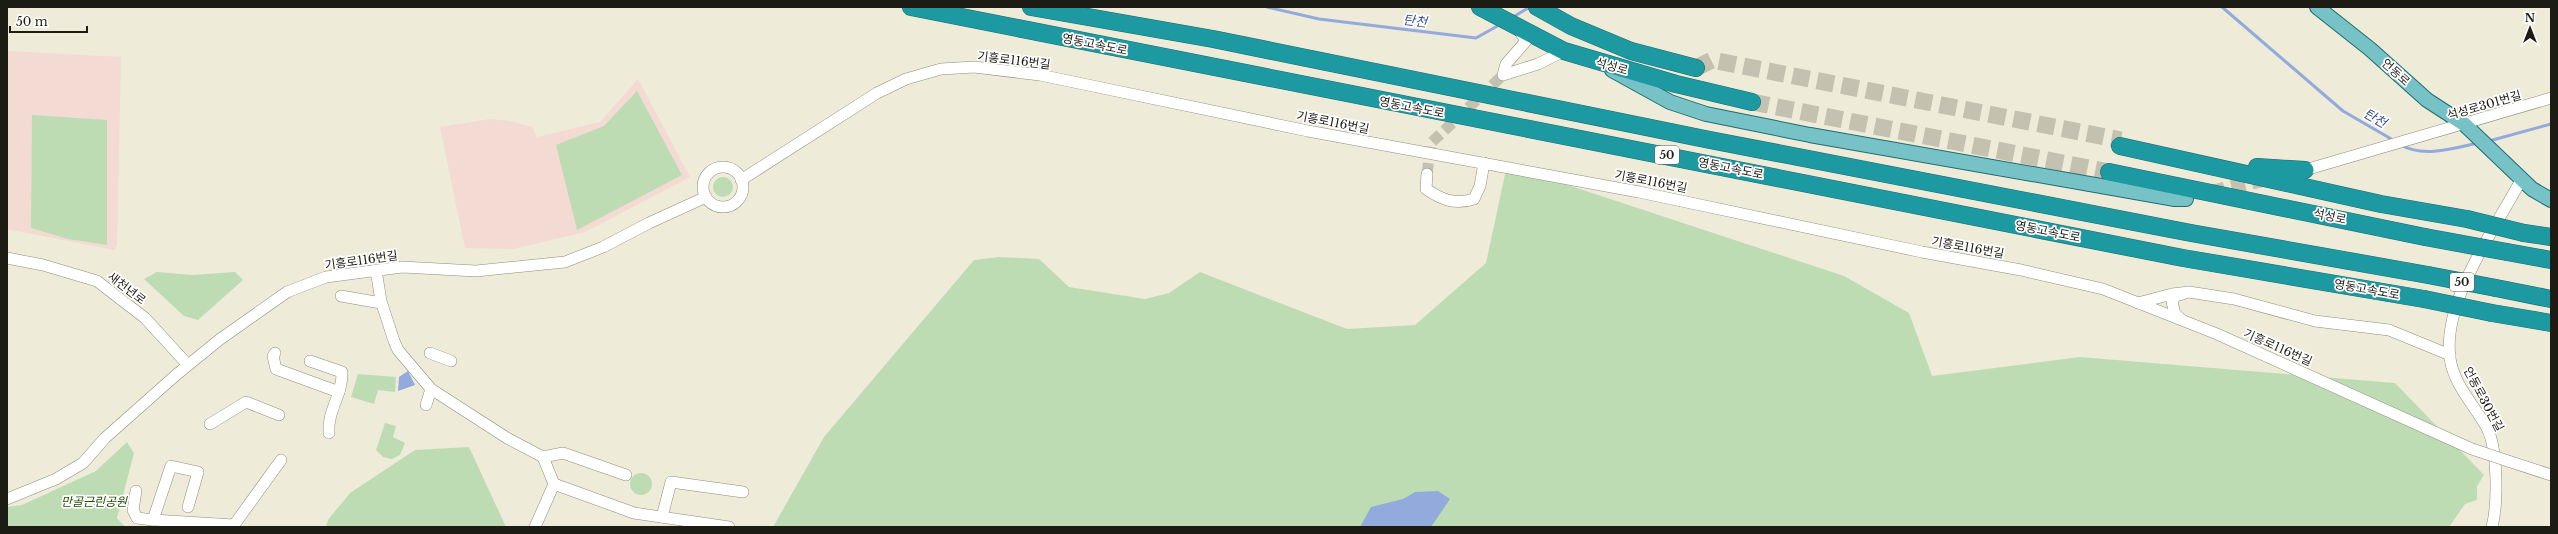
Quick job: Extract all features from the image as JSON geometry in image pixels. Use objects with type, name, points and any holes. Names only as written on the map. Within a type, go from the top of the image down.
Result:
[{"type":"highway","name":"영동고속도로","points":[[911,7],[2183,258],[2424,298],[2492,313],[2551,323]]},
{"type":"highway","name":"영동고속도로","points":[[1031,7],[1213,39],[1694,137],[2192,233],[2428,275],[2551,299]]},
{"type":"highway","points":[[1537,7],[1571,26],[1631,51],[1696,68]]},
{"type":"highway","name":"석성로","points":[[1482,8],[1558,48],[1599,63],[1676,84],[1752,102]]},
{"type":"highway","name":"석성로","points":[[2305,170],[2266,169],[2120,143],[2380,204],[2467,219],[2551,238]]},
{"type":"highway","name":"석성로","points":[[2109,172],[2425,237],[2551,260]]},
{"type":"main road","name":"언동로","points":[[2317,7],[2370,49],[2427,100],[2464,124],[2502,159],[2521,180]]},
{"type":"main road","points":[[1599,63],[1670,102],[1706,114],[2152,195],[2186,199]]},
{"type":"main road","points":[[2521,180],[2551,200]]},
{"type":"street","points":[[1521,33],[1526,41],[1506,64],[1503,75],[1538,64],[1558,48]]},
{"type":"street","name":"기흥로116번길","points":[[741,180],[876,93],[906,78],[941,69],[974,67],[1040,75],[1308,131],[1639,192],[1922,252],[2021,270],[2103,290],[2217,334],[2472,449],[2551,475]]},
{"type":"street","name":"석성로301번길","points":[[2305,170],[2354,154],[2464,124],[2551,98]]},
{"type":"street","points":[[1427,174],[1426,188],[1450,202],[1462,202],[1474,198],[1480,186],[1484,163]]},
{"type":"street","points":[[726,168],[732,170],[741,180],[742,193],[734,204],[721,207],[715,205],[706,197],[703,185],[708,174],[713,170],[726,168]]},
{"type":"street","name":"언동로30번길","points":[[2492,527],[2495,480],[2492,442],[2486,428],[2467,400],[2458,382],[2450,355],[2454,316],[2468,274],[2521,180]]},
{"type":"street","name":"기흥로116번길","points":[[7,499],[56,479],[83,463],[105,438],[188,366],[225,335],[287,292],[326,277],[402,267],[476,271],[564,262],[603,247],[649,223],[706,197]]},
{"type":"street","name":"새천년로","points":[[7,258],[43,265],[97,281],[145,318],[188,366]]},
{"type":"street","points":[[376,270],[381,303],[398,350],[431,389],[508,438],[543,457],[554,484],[535,527]]},
{"type":"street","points":[[2181,320],[2175,314],[2172,302],[2175,296],[2189,292]]},
{"type":"street","points":[[2137,303],[2172,294],[2189,292],[2234,299],[2315,321],[2389,330],[2450,355]]},
{"type":"street","points":[[341,296],[381,303]]},
{"type":"street","points":[[275,353],[273,356],[276,369],[339,392]]},
{"type":"street","points":[[430,353],[451,361]]},
{"type":"street","points":[[310,361],[342,372],[343,382],[328,420],[329,433]]},
{"type":"street","points":[[426,405],[431,389]]},
{"type":"street","points":[[210,424],[246,402],[279,415]]},
{"type":"street","points":[[543,457],[563,453],[626,475]]},
{"type":"street","points":[[136,492],[133,510],[137,518],[234,526],[281,460]]},
{"type":"street","points":[[153,520],[171,466],[198,472],[188,507]]},
{"type":"street","points":[[662,517],[671,482],[743,492]]},
{"type":"street","points":[[554,484],[634,513],[730,527]]},
{"type":"shaded area","points":[[7,51],[121,57],[117,245],[114,250],[7,229]]},
{"type":"shaded area","points":[[638,79],[690,177],[585,232],[513,249],[465,248],[440,127],[490,119],[510,121],[532,127],[537,137],[600,122]]},
{"type":"green space","points":[[637,91],[682,175],[577,230],[556,145],[604,126]]},
{"type":"green space","points":[[32,115],[107,120],[107,245],[68,239],[31,228]]},
{"type":"green space","points":[[1507,165],[1844,276],[1909,313],[1932,376],[2080,357],[2395,383],[2484,475],[2477,486],[2477,500],[2465,504],[2449,527],[773,527],[824,437],[974,260],[999,257],[1039,259],[1069,287],[1145,299],[1169,293],[1200,272],[1347,329],[1415,325],[1486,263]]},
{"type":"green space","points":[[723,177],[730,180],[733,187],[730,194],[723,197],[716,194],[713,187],[716,180]]},
{"type":"green space","points":[[157,272],[193,275],[235,272],[243,280],[198,320],[184,316],[144,279]]},
{"type":"green space","points":[[358,374],[396,377],[395,392],[378,390],[374,404],[351,397]]},
{"type":"green space","points":[[385,423],[396,426],[393,437],[405,443],[400,455],[392,459],[383,457],[376,450]]},
{"type":"green space","name":"만골근린공원","points":[[127,442],[134,453],[117,518],[125,527],[7,527],[7,507],[22,505],[96,471]]},
{"type":"green space","points":[[469,447],[506,527],[326,527],[328,520],[350,493],[415,450]]},
{"type":"green space","points":[[641,473],[649,476],[652,484],[649,492],[641,495],[633,492],[630,484],[633,476]]},
{"type":"water","points":[[408,371],[415,385],[398,391],[399,377]]},
{"type":"water","points":[[1438,491],[1450,499],[1431,527],[1360,527],[1371,507],[1403,499],[1415,492]]},
{"type":"waterway","name":"탄천","points":[[1267,7],[1319,19],[1476,38],[1501,24]]},
{"type":"waterway","name":"탄천","points":[[1513,17],[1530,7]]},
{"type":"waterway","name":"탄천","points":[[2222,7],[2343,111],[2393,140]]},
{"type":"waterway","name":"탄천","points":[[2489,141],[2551,124]]},
{"type":"waterway","name":"탄천","points":[[2401,145],[2419,151],[2439,151],[2478,143]]},
{"type":"tunnel","points":[[1696,68],[1712,60],[2121,140]]},
{"type":"tunnel","points":[[1427,174],[1431,143],[1503,75]]},
{"type":"tunnel","points":[[1752,102],[2109,172]]},
{"type":"tunnel","points":[[2211,192],[2267,179]]}]
